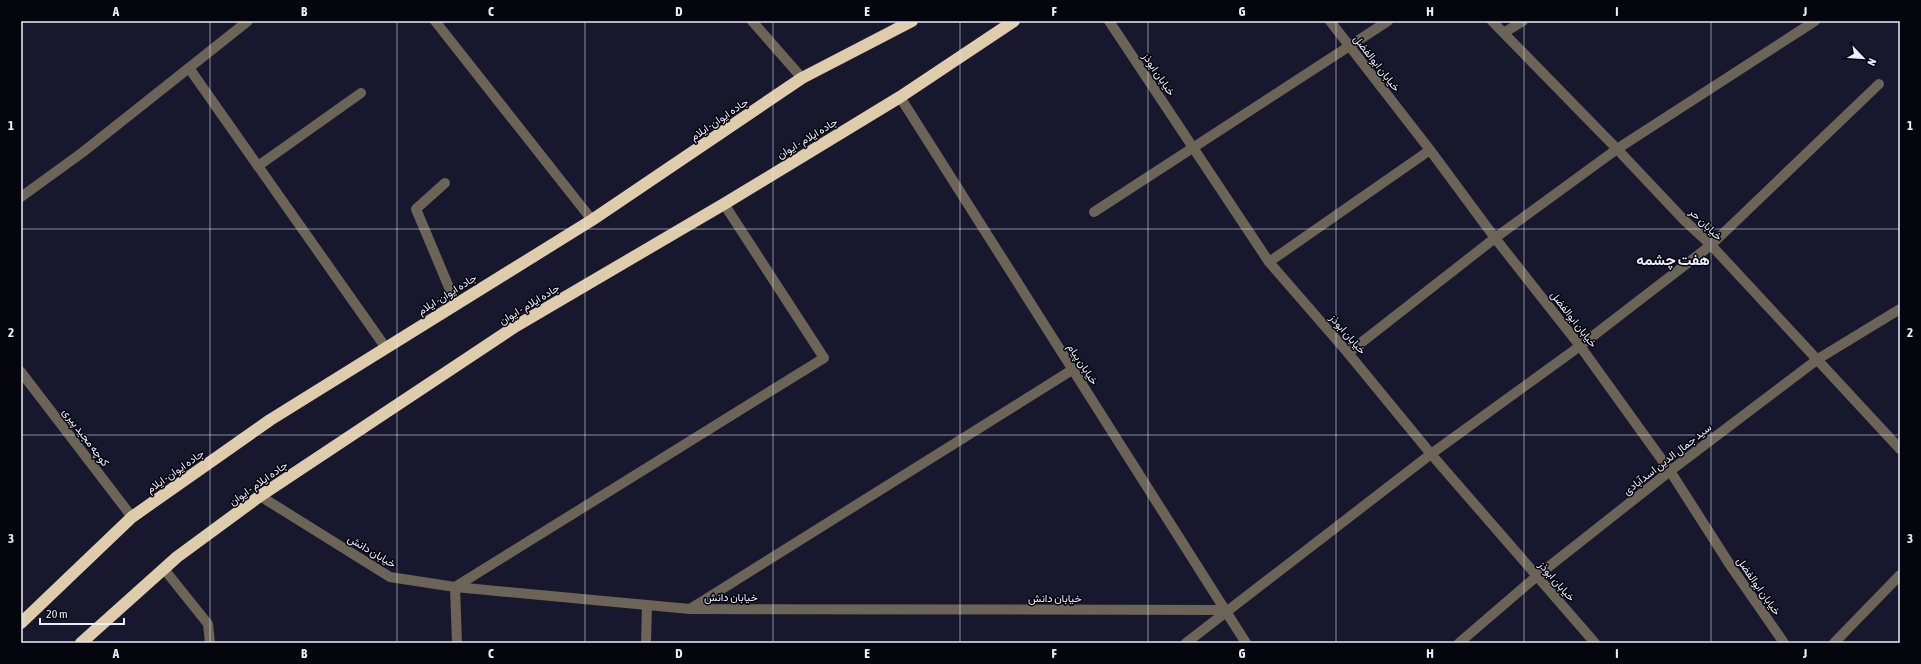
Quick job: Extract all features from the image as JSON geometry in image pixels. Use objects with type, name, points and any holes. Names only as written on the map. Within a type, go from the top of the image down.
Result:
[{"type":"highway","name":"جاده ایوان- ایلام","points":[[21,624],[132,517],[270,420],[592,220],[802,78],[912,21]]},
{"type":"highway","name":"جاده ایلام - ایوان","points":[[81,643],[177,557],[260,496],[516,326],[724,204],[900,97],[1014,21]]},
{"type":"street","points":[[21,197],[83,152],[248,21]]},
{"type":"street","points":[[435,21],[592,220]]},
{"type":"street","points":[[752,21],[802,78]]},
{"type":"street","name":"خیابان ابوذز","points":[[1109,21],[1269,262],[1348,353],[1431,454],[1596,643]]},
{"type":"street","name":"خیابان ابوالفضل","points":[[1330,21],[1430,150],[1494,238],[1580,346],[1670,471],[1732,568],[1784,643]]},
{"type":"street","points":[[1094,212],[1388,21]]},
{"type":"street","name":"خیابان حر","points":[[1492,21],[1505,32],[1617,148],[1684,220],[1711,245],[1900,449]]},
{"type":"street","points":[[1505,32],[1523,21]]},
{"type":"street","points":[[1348,353],[1494,238],[1617,148],[1815,21]]},
{"type":"street","points":[[189,68],[386,348]]},
{"type":"street","points":[[1186,643],[1431,454],[1580,346],[1711,245],[1879,84]]},
{"type":"street","points":[[258,166],[362,93]]},
{"type":"street","name":"خیابان پیام","points":[[900,97],[1072,370],[1227,610],[1246,643]]},
{"type":"street","points":[[1269,262],[1430,150]]},
{"type":"street","points":[[444,183],[416,209],[456,304]]},
{"type":"street","points":[[457,643],[455,587],[824,358],[724,204]]},
{"type":"street","name":"سید جمال الدین اسدآبادی","points":[[1460,643],[1537,576],[1670,471],[1818,359],[1900,309]]},
{"type":"street","points":[[690,609],[1072,370]]},
{"type":"street","name":"کوچه مجید پیری","points":[[21,372],[132,517]]},
{"type":"street","name":"خیابان دانش","points":[[260,496],[390,577],[455,587],[690,609],[1227,610]]},
{"type":"street","points":[[164,569],[208,624],[210,643]]},
{"type":"street","points":[[1834,643],[1900,575]]},
{"type":"street","points":[[646,605],[646,643]]},
{"type":"district","name":"هفت چشمه","points":[[1673,259]]}]
